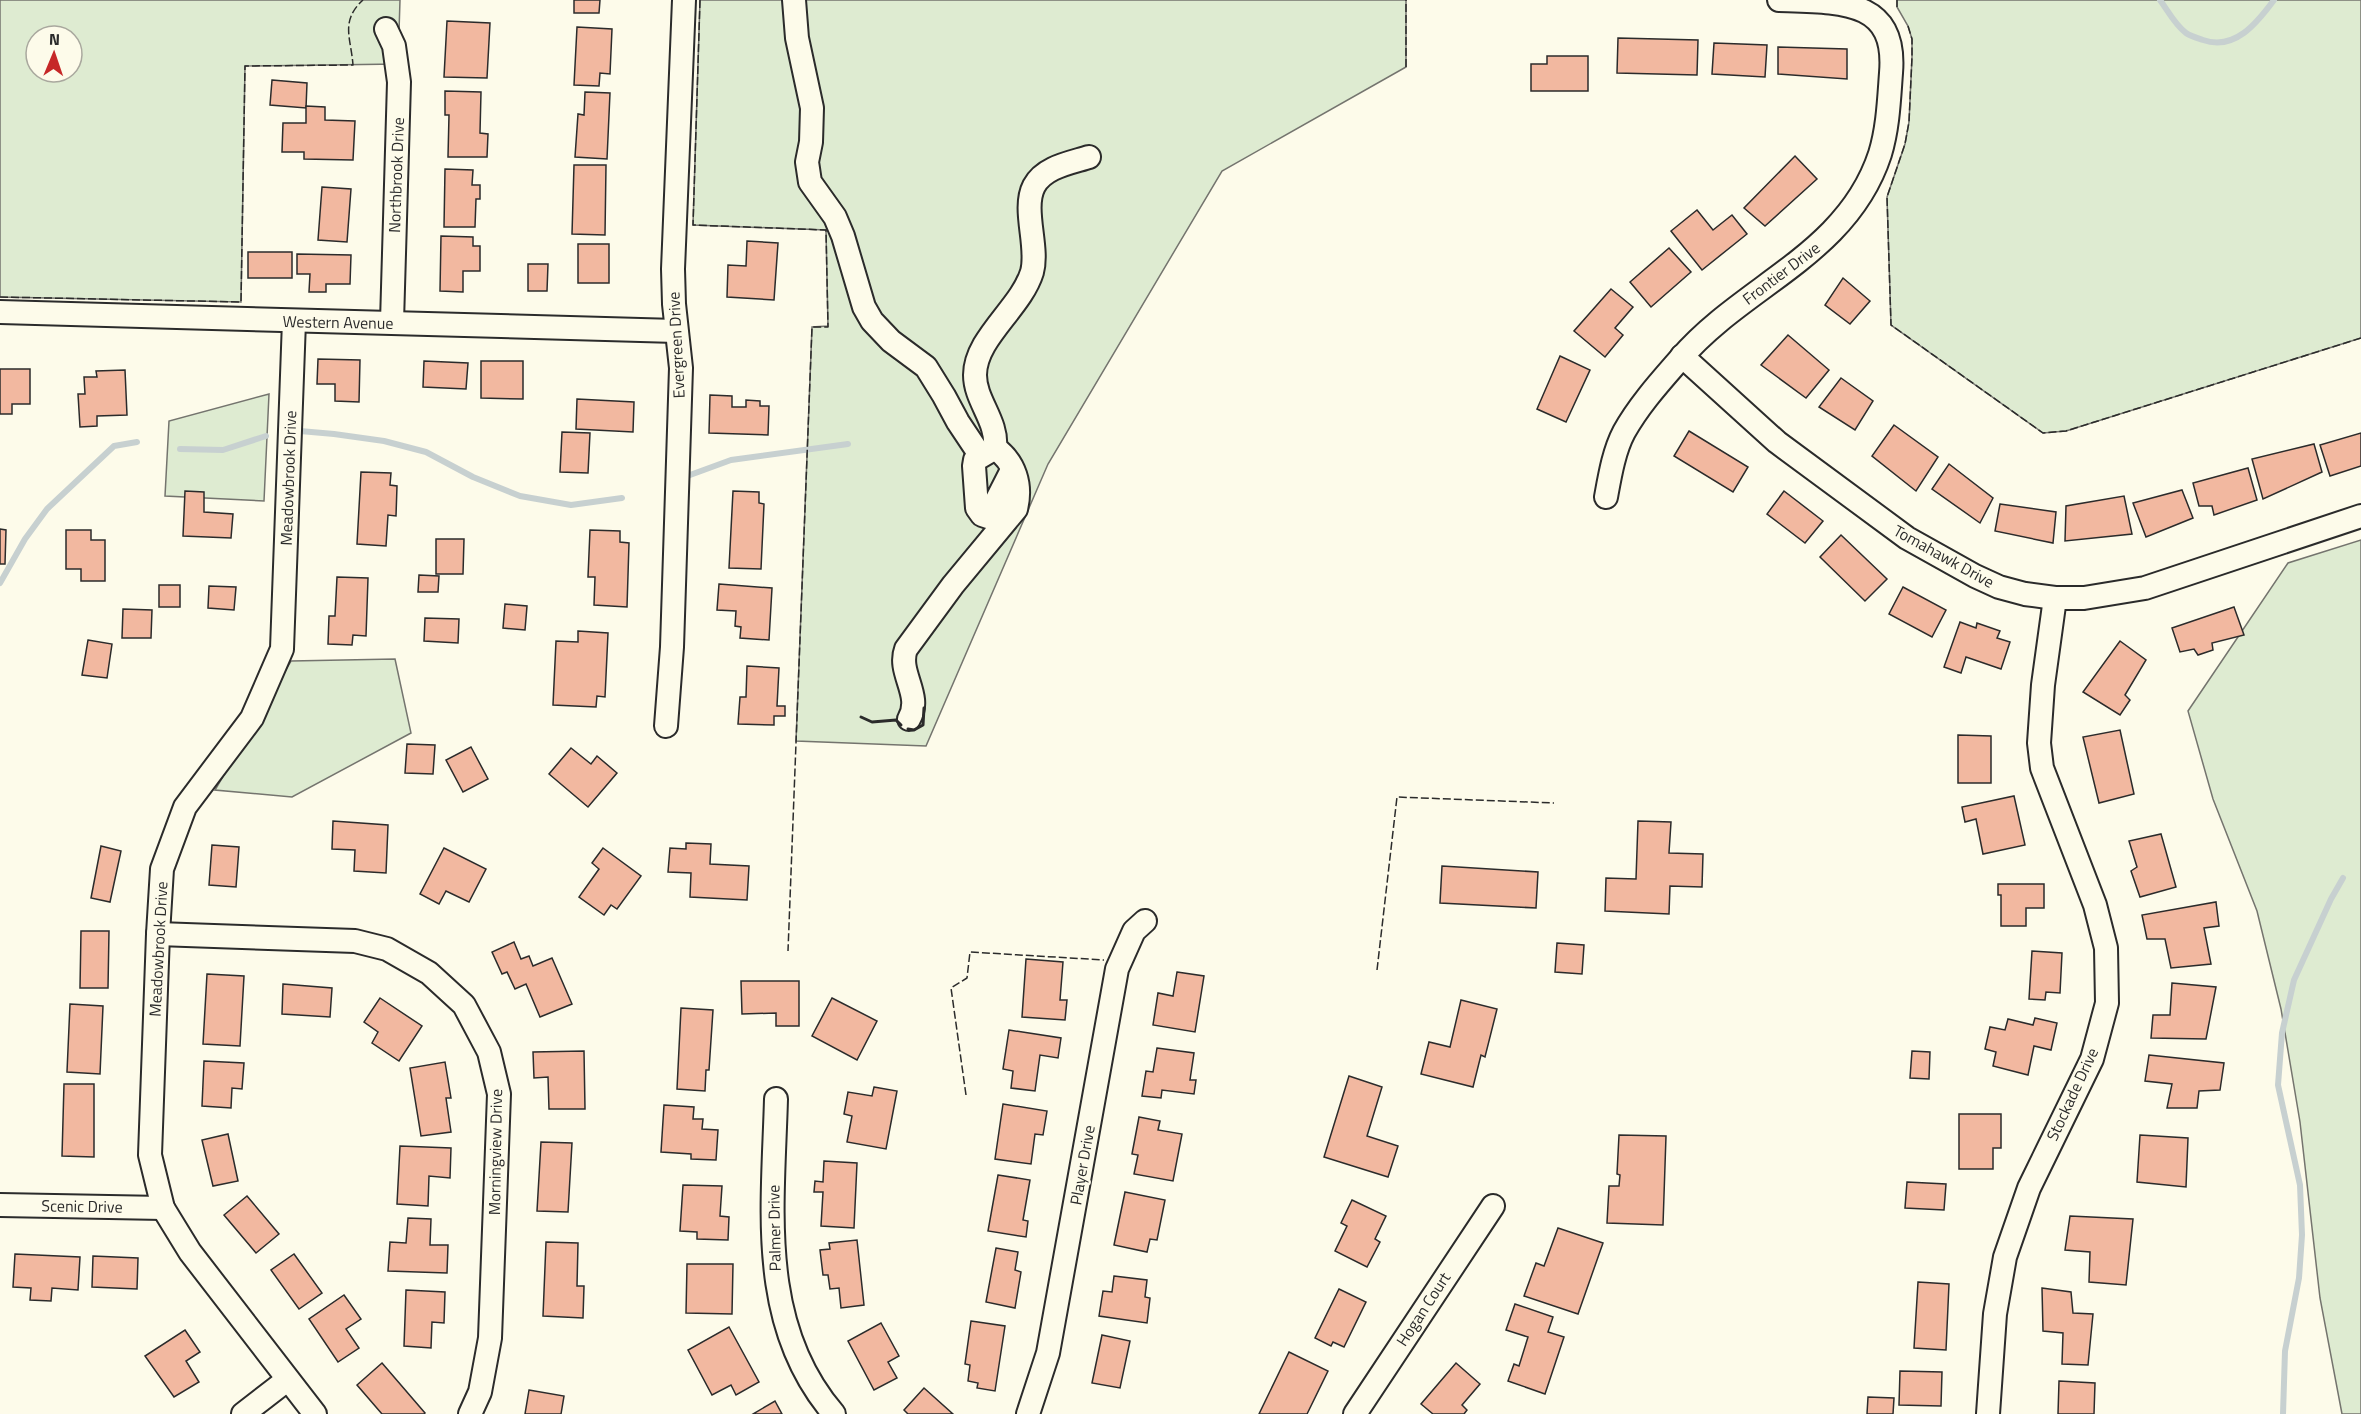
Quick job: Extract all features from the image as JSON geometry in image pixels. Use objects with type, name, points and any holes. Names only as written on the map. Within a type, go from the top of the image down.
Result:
[{"type":"street","name":"Evergreen Drive","points":[[666,726],[672,647],[681,368],[676,331],[673,269],[684,0]]},
{"type":"street","points":[[794,0],[797,38],[813,108],[807,162],[810,182],[835,217],[864,307],[872,321],[891,341],[926,367],[958,423],[988,452],[1010,461],[1017,480],[1016,509],[953,585],[906,649],[903,662],[914,697],[914,707],[909,719]]},
{"type":"street","name":"Frontier Drive","points":[[1606,497],[1613,462],[1624,433],[1647,398],[1682,356],[1735,307],[1824,241],[1843,221],[1872,176],[1885,134],[1893,50],[1890,33],[1884,22],[1873,11],[1852,3],[1779,0]]},
{"type":"street","name":"Northbrook Drive","points":[[386,29],[394,46],[399,82],[392,322]]},
{"type":"street","points":[[1012,470],[988,517],[982,515],[977,508],[974,466],[975,460],[988,452],[995,432],[976,388],[976,365],[986,342],[1016,303],[1032,271],[1034,259],[1030,209],[1032,189],[1048,172],[1089,157]]},
{"type":"street","name":"Western Avenue","points":[[0,312],[676,331]]},
{"type":"street","name":"Meadowbrook Drive","points":[[294,321],[282,649],[252,718],[185,807],[162,869],[150,1155],[163,1208],[190,1252],[315,1414]]},
{"type":"street","name":"Tomahawk Drive","points":[[1682,356],[1777,442],[1907,538],[1999,587],[2025,594],[2055,598],[2084,598],[2145,588],[2361,516]]},
{"type":"street","name":"Stockade Drive","points":[[1988,1414],[1995,1314],[2005,1257],[2029,1188],[2092,1059],[2108,1003],[2106,948],[2095,905],[2042,768],[2039,743],[2043,685],[2055,598]]},
{"type":"street","name":"Player Drive","points":[[1028,1414],[1048,1353],[1117,969],[1134,931],[1144,921]]},
{"type":"street","name":"Morningview Drive","points":[[158,934],[355,941],[387,949],[429,972],[464,1005],[489,1052],[499,1094],[490,1338],[480,1392],[470,1414]]},
{"type":"street","name":"Palmer Drive","points":[[776,1099],[772,1243],[776,1284],[790,1340],[820,1398],[834,1414]]},
{"type":"street","name":"Scenic Drive","points":[[0,1205],[163,1208]]},
{"type":"street","name":"Hogan Court","points":[[1355,1414],[1493,1206]]},
{"type":"street","points":[[243,1414],[287,1380]]},
{"type":"green space","points":[[0,0],[400,0],[398,64],[245,66],[241,302],[0,297]]},
{"type":"green space","points":[[700,0],[1406,0],[1406,67],[1222,171],[1048,464],[926,746],[796,741],[812,327],[828,326],[826,230],[693,225]]},
{"type":"green space","points":[[1897,0],[2361,0],[2361,338],[2066,431],[2043,433],[1891,325],[1887,197],[1905,144],[1909,122],[1912,57],[1912,39],[1908,26],[1897,7]]},
{"type":"green space","points":[[269,394],[264,501],[165,496],[169,421]]},
{"type":"green space","points":[[2361,540],[2361,1414],[2342,1414],[2320,1298],[2300,1122],[2281,1009],[2257,911],[2213,799],[2188,711],[2288,563]]},
{"type":"green space","points":[[395,659],[411,733],[292,797],[215,790],[291,661]]},
{"type":"building","points":[[574,0],[600,0],[599,13],[574,13]]},
{"type":"building","points":[[447,21],[490,23],[487,78],[444,77]]},
{"type":"building","points":[[577,27],[612,29],[610,74],[600,73],[599,86],[574,85]]},
{"type":"building","points":[[1618,38],[1698,40],[1697,75],[1617,73]]},
{"type":"building","points":[[1714,43],[1767,45],[1765,77],[1712,74]]},
{"type":"building","points":[[1778,47],[1847,49],[1847,79],[1778,74]]},
{"type":"building","points":[[1547,56],[1588,56],[1588,91],[1531,91],[1531,64],[1547,64]]},
{"type":"building","points":[[272,80],[307,83],[306,108],[270,105]]},
{"type":"building","points":[[445,91],[481,92],[480,133],[488,134],[487,157],[448,157],[449,115],[445,115]]},
{"type":"building","points":[[585,92],[610,93],[607,159],[575,157],[578,114],[584,115]]},
{"type":"building","points":[[306,106],[325,107],[325,120],[355,121],[353,160],[304,159],[304,152],[282,152],[283,123],[306,123]]},
{"type":"building","points":[[1795,156],[1817,179],[1765,226],[1744,208]]},
{"type":"building","points":[[574,165],[606,165],[605,235],[572,234]]},
{"type":"building","points":[[445,169],[473,170],[472,185],[480,185],[480,199],[476,199],[475,227],[444,227]]},
{"type":"building","points":[[322,187],[351,189],[347,242],[318,240]]},
{"type":"building","points":[[1697,210],[1713,230],[1732,215],[1747,234],[1702,270],[1671,231]]},
{"type":"building","points":[[441,236],[473,237],[473,246],[480,246],[480,271],[463,271],[463,292],[440,291]]},
{"type":"building","points":[[747,241],[778,243],[774,300],[727,297],[728,265],[746,266]]},
{"type":"building","points":[[578,244],[609,244],[609,283],[578,283]]},
{"type":"building","points":[[1669,248],[1691,272],[1651,307],[1630,282]]},
{"type":"building","points":[[248,252],[292,252],[292,278],[248,278]]},
{"type":"building","points":[[297,254],[351,255],[350,284],[326,284],[326,292],[309,292],[310,274],[297,274]]},
{"type":"building","points":[[528,264],[548,264],[547,291],[528,291]]},
{"type":"building","points":[[1843,278],[1870,301],[1850,324],[1825,305]]},
{"type":"building","points":[[1611,289],[1633,307],[1615,328],[1623,335],[1605,357],[1574,331]]},
{"type":"building","points":[[1788,335],[1829,370],[1806,398],[1761,365]]},
{"type":"building","points":[[1560,356],[1590,370],[1566,422],[1537,409]]},
{"type":"building","points":[[318,359],[360,360],[359,402],[335,401],[335,384],[317,384]]},
{"type":"building","points":[[424,361],[468,363],[466,389],[423,387]]},
{"type":"building","points":[[481,361],[523,361],[523,399],[481,398]]},
{"type":"building","points":[[0,369],[30,369],[30,404],[12,404],[12,414],[0,414]]},
{"type":"building","points":[[125,370],[127,415],[97,416],[97,426],[80,427],[78,394],[85,394],[84,377],[97,377],[96,371]]},
{"type":"building","points":[[1841,378],[1873,401],[1855,430],[1819,407]]},
{"type":"building","points":[[710,395],[732,396],[732,407],[746,407],[746,400],[760,401],[760,406],[769,406],[768,435],[709,433]]},
{"type":"building","points":[[577,399],[634,402],[633,432],[576,429]]},
{"type":"building","points":[[1894,425],[1938,457],[1916,491],[1872,456]]},
{"type":"building","points":[[1689,431],[1748,467],[1733,492],[1674,456]]},
{"type":"building","points":[[562,432],[590,433],[588,473],[560,472]]},
{"type":"building","points":[[2361,433],[2361,466],[2330,476],[2320,445]]},
{"type":"building","points":[[2314,444],[2322,472],[2263,499],[2252,459]]},
{"type":"building","points":[[1949,464],[1993,498],[1980,523],[1932,489]]},
{"type":"building","points":[[2248,468],[2257,500],[2214,515],[2212,506],[2199,506],[2193,483]]},
{"type":"building","points":[[361,472],[391,473],[390,485],[397,486],[396,516],[388,515],[386,546],[357,544]]},
{"type":"building","points":[[2182,490],[2193,518],[2146,537],[2133,503]]},
{"type":"building","points":[[185,491],[204,492],[204,512],[233,514],[231,538],[183,536]]},
{"type":"building","points":[[733,491],[759,492],[759,503],[764,504],[761,569],[729,568]]},
{"type":"building","points":[[1784,491],[1823,521],[1805,543],[1767,514]]},
{"type":"building","points":[[2124,496],[2132,534],[2065,541],[2066,506]]},
{"type":"building","points":[[2000,504],[2056,512],[2053,543],[1995,531]]},
{"type":"building","points":[[0,529],[6,530],[5,564],[0,564]]},
{"type":"building","points":[[66,530],[91,530],[91,540],[105,540],[105,581],[81,581],[81,569],[66,569]]},
{"type":"building","points":[[590,530],[620,531],[620,542],[629,543],[627,607],[594,605],[595,577],[588,577]]},
{"type":"building","points":[[1841,535],[1887,579],[1865,601],[1820,557]]},
{"type":"building","points":[[436,539],[464,539],[463,574],[436,574]]},
{"type":"building","points":[[419,575],[439,576],[438,592],[418,592]]},
{"type":"building","points":[[337,577],[368,578],[366,636],[353,635],[352,645],[328,644],[329,616],[335,616]]},
{"type":"building","points":[[719,584],[772,588],[769,640],[740,638],[741,627],[735,626],[736,611],[717,610]]},
{"type":"building","points":[[159,585],[180,585],[180,607],[159,607]]},
{"type":"building","points":[[209,586],[236,587],[234,610],[208,608]]},
{"type":"building","points":[[1903,587],[1946,610],[1932,637],[1889,614]]},
{"type":"building","points":[[505,604],[527,606],[525,630],[503,628]]},
{"type":"building","points":[[2234,607],[2244,635],[2212,643],[2213,650],[2198,655],[2194,649],[2180,652],[2172,628]]},
{"type":"building","points":[[123,609],[152,610],[151,638],[122,638]]},
{"type":"building","points":[[425,618],[459,619],[458,643],[424,641]]},
{"type":"building","points":[[1960,622],[1976,628],[1977,623],[2000,631],[1997,638],[2010,642],[2001,669],[1966,657],[1961,673],[1944,667]]},
{"type":"building","points":[[578,631],[608,633],[605,697],[597,696],[596,707],[553,705],[556,641],[578,642]]},
{"type":"building","points":[[88,640],[112,644],[107,678],[82,675]]},
{"type":"building","points":[[2120,641],[2146,660],[2125,695],[2130,700],[2120,715],[2083,692]]},
{"type":"building","points":[[747,666],[779,668],[777,706],[785,706],[785,716],[774,716],[774,725],[738,724],[740,697],[746,697]]},
{"type":"building","points":[[2120,730],[2134,794],[2099,803],[2083,737]]},
{"type":"building","points":[[1958,735],[1991,736],[1991,783],[1958,783]]},
{"type":"building","points":[[407,744],[435,745],[433,774],[405,773]]},
{"type":"building","points":[[471,747],[488,779],[463,792],[446,760]]},
{"type":"building","points":[[571,748],[591,764],[597,756],[617,773],[588,807],[549,774]]},
{"type":"building","points":[[2014,796],[2025,845],[1983,854],[1976,819],[1965,822],[1962,807]]},
{"type":"building","points":[[333,821],[388,825],[386,873],[354,871],[355,850],[332,849]]},
{"type":"building","points":[[1638,821],[1671,822],[1669,853],[1703,854],[1702,887],[1670,886],[1669,914],[1605,911],[1606,878],[1636,879]]},
{"type":"building","points":[[2161,834],[2176,887],[2140,897],[2131,871],[2137,867],[2129,841]]},
{"type":"building","points":[[686,843],[711,844],[710,864],[749,866],[747,900],[690,897],[691,873],[668,872],[670,848],[686,849]]},
{"type":"building","points":[[212,845],[239,847],[236,887],[209,885]]},
{"type":"building","points":[[101,846],[121,851],[110,902],[91,898]]},
{"type":"building","points":[[444,848],[486,869],[469,902],[446,891],[439,904],[420,894]]},
{"type":"building","points":[[603,848],[641,876],[617,909],[611,905],[604,915],[579,897],[599,869],[592,863]]},
{"type":"building","points":[[1442,866],[1538,872],[1536,908],[1440,903]]},
{"type":"building","points":[[1998,884],[2044,884],[2044,908],[2026,908],[2026,926],[2001,926],[2001,895],[1998,895]]},
{"type":"building","points":[[2216,902],[2219,926],[2204,928],[2211,964],[2171,968],[2165,939],[2147,939],[2142,915]]},
{"type":"building","points":[[81,931],[109,931],[108,988],[80,988]]},
{"type":"building","points":[[514,942],[521,959],[529,956],[533,966],[552,958],[572,1004],[540,1017],[526,984],[515,989],[507,972],[502,974],[492,952]]},
{"type":"building","points":[[1557,943],[1584,945],[1582,974],[1555,972]]},
{"type":"building","points":[[2032,951],[2062,953],[2060,993],[2046,992],[2045,1000],[2029,999]]},
{"type":"building","points":[[1026,959],[1063,962],[1060,1000],[1067,1000],[1065,1020],[1022,1017]]},
{"type":"building","points":[[1177,972],[1204,976],[1195,1032],[1153,1025],[1158,993],[1173,996]]},
{"type":"building","points":[[207,974],[244,976],[240,1046],[203,1044]]},
{"type":"building","points":[[741,981],[799,981],[799,1026],[776,1026],[776,1013],[742,1014]]},
{"type":"building","points":[[2172,983],[2216,987],[2206,1039],[2151,1038],[2153,1015],[2170,1015]]},
{"type":"building","points":[[283,984],[332,988],[330,1017],[282,1014]]},
{"type":"building","points":[[380,998],[422,1026],[399,1061],[372,1043],[378,1032],[364,1022]]},
{"type":"building","points":[[832,998],[877,1021],[857,1060],[812,1036]]},
{"type":"building","points":[[1461,1000],[1497,1009],[1485,1057],[1481,1055],[1473,1087],[1421,1074],[1429,1042],[1450,1047]]},
{"type":"building","points":[[70,1004],[103,1006],[100,1074],[67,1072]]},
{"type":"building","points":[[681,1008],[713,1010],[709,1070],[706,1070],[705,1091],[677,1089]]},
{"type":"building","points":[[2035,1018],[2057,1023],[2051,1050],[2034,1046],[2028,1075],[1993,1066],[1996,1052],[1985,1049],[1990,1027],[2005,1030],[2008,1019],[2033,1025]]},
{"type":"building","points":[[1009,1030],[1061,1038],[1058,1058],[1040,1055],[1035,1091],[1011,1088],[1013,1071],[1003,1069]]},
{"type":"building","points":[[1157,1048],[1194,1053],[1190,1080],[1196,1080],[1194,1094],[1162,1090],[1161,1098],[1142,1096],[1146,1071],[1153,1072]]},
{"type":"building","points":[[584,1051],[585,1109],[549,1109],[548,1077],[534,1078],[533,1052]]},
{"type":"building","points":[[1912,1051],[1930,1052],[1929,1079],[1910,1078]]},
{"type":"building","points":[[2149,1055],[2224,1063],[2220,1090],[2199,1091],[2197,1108],[2167,1108],[2172,1084],[2145,1081]]},
{"type":"building","points":[[204,1061],[244,1063],[242,1089],[232,1088],[231,1108],[202,1106]]},
{"type":"building","points":[[445,1062],[451,1098],[446,1098],[451,1132],[421,1136],[410,1068]]},
{"type":"building","points":[[1349,1076],[1382,1087],[1367,1136],[1398,1146],[1388,1177],[1324,1157]]},
{"type":"building","points":[[64,1084],[94,1084],[94,1157],[62,1156]]},
{"type":"building","points":[[874,1087],[897,1091],[886,1149],[847,1142],[852,1116],[844,1114],[848,1092],[872,1096]]},
{"type":"building","points":[[1003,1104],[1047,1111],[1043,1135],[1035,1134],[1031,1164],[995,1159]]},
{"type":"building","points":[[664,1105],[694,1107],[693,1119],[703,1119],[702,1129],[718,1130],[716,1160],[691,1159],[691,1154],[661,1152]]},
{"type":"building","points":[[1959,1114],[2001,1114],[2001,1148],[1993,1148],[1993,1169],[1959,1169]]},
{"type":"building","points":[[1139,1117],[1160,1121],[1158,1130],[1182,1134],[1173,1181],[1134,1174],[1138,1155],[1132,1154]]},
{"type":"building","points":[[228,1134],[238,1181],[213,1186],[202,1140]]},
{"type":"building","points":[[1619,1135],[1666,1136],[1663,1225],[1607,1223],[1609,1186],[1619,1186],[1620,1175],[1617,1174]]},
{"type":"building","points":[[2140,1135],[2188,1138],[2186,1187],[2137,1182]]},
{"type":"building","points":[[541,1142],[572,1143],[568,1212],[537,1211]]},
{"type":"building","points":[[400,1146],[451,1148],[450,1178],[429,1176],[428,1206],[397,1204]]},
{"type":"building","points":[[824,1161],[857,1163],[854,1228],[821,1226],[823,1192],[814,1192],[815,1181],[823,1182]]},
{"type":"building","points":[[998,1175],[1030,1180],[1023,1220],[1028,1221],[1026,1237],[988,1231]]},
{"type":"building","points":[[1907,1182],[1946,1184],[1944,1210],[1905,1208]]},
{"type":"building","points":[[683,1185],[722,1186],[720,1216],[729,1217],[728,1240],[697,1239],[697,1232],[680,1231]]},
{"type":"building","points":[[1125,1192],[1165,1200],[1157,1240],[1150,1239],[1147,1252],[1114,1245]]},
{"type":"building","points":[[247,1196],[279,1234],[256,1253],[224,1215]]},
{"type":"building","points":[[1352,1200],[1386,1216],[1375,1239],[1380,1242],[1367,1267],[1335,1251],[1347,1226],[1341,1223]]},
{"type":"building","points":[[2070,1216],[2133,1219],[2126,1285],[2089,1282],[2090,1252],[2065,1250]]},
{"type":"building","points":[[408,1218],[431,1219],[430,1245],[448,1245],[447,1273],[388,1271],[390,1242],[406,1243]]},
{"type":"building","points":[[1558,1228],[1603,1243],[1578,1314],[1524,1296],[1536,1263],[1544,1266]]},
{"type":"building","points":[[857,1240],[864,1305],[841,1308],[839,1288],[830,1289],[828,1275],[823,1275],[820,1250],[830,1249],[829,1243]]},
{"type":"building","points":[[546,1242],[578,1243],[577,1286],[584,1286],[583,1318],[543,1316]]},
{"type":"building","points":[[996,1248],[1018,1252],[1015,1270],[1021,1272],[1015,1308],[986,1302]]},
{"type":"building","points":[[15,1254],[80,1257],[78,1290],[52,1288],[51,1301],[30,1300],[31,1288],[13,1287]]},
{"type":"building","points":[[294,1254],[322,1293],[299,1309],[271,1270]]},
{"type":"building","points":[[93,1256],[138,1258],[137,1289],[92,1287]]},
{"type":"building","points":[[687,1264],[733,1264],[732,1314],[686,1313]]},
{"type":"building","points":[[1114,1276],[1147,1280],[1145,1297],[1150,1298],[1147,1323],[1099,1316],[1103,1291],[1112,1292]]},
{"type":"building","points":[[1918,1282],[1949,1284],[1946,1350],[1914,1348]]},
{"type":"building","points":[[2042,1288],[2071,1292],[2073,1313],[2093,1314],[2088,1365],[2062,1364],[2063,1333],[2043,1331]]},
{"type":"building","points":[[1339,1289],[1366,1302],[1344,1347],[1333,1342],[1331,1346],[1315,1338]]},
{"type":"building","points":[[406,1290],[445,1292],[444,1323],[432,1322],[431,1348],[404,1346]]},
{"type":"building","points":[[344,1295],[361,1319],[346,1329],[359,1348],[338,1362],[309,1319]]},
{"type":"building","points":[[1515,1304],[1553,1317],[1548,1332],[1564,1337],[1545,1394],[1508,1381],[1514,1364],[1519,1366],[1528,1337],[1506,1330]]},
{"type":"building","points":[[971,1321],[1005,1326],[995,1391],[977,1388],[978,1383],[968,1381],[970,1365],[965,1364]]},
{"type":"building","points":[[881,1323],[899,1356],[888,1362],[897,1378],[874,1390],[848,1341]]},
{"type":"building","points":[[729,1327],[759,1382],[736,1395],[731,1385],[712,1395],[688,1350]]},
{"type":"building","points":[[185,1330],[200,1352],[186,1361],[199,1382],[174,1397],[145,1356]]},
{"type":"building","points":[[1102,1335],[1130,1341],[1120,1388],[1092,1383]]},
{"type":"building","points":[[1289,1352],[1328,1371],[1307,1414],[1259,1414]]},
{"type":"building","points":[[382,1363],[424,1414],[382,1414],[357,1385]]},
{"type":"building","points":[[1456,1363],[1480,1384],[1462,1405],[1467,1410],[1464,1414],[1433,1414],[1421,1404]]},
{"type":"building","points":[[1900,1371],[1942,1372],[1941,1406],[1899,1405]]},
{"type":"building","points":[[2059,1381],[2095,1383],[2094,1414],[2058,1414]]},
{"type":"building","points":[[924,1388],[953,1414],[908,1414],[904,1410]]},
{"type":"building","points":[[529,1390],[564,1396],[561,1414],[525,1414]]},
{"type":"building","points":[[1868,1397],[1894,1398],[1893,1414],[1867,1414]]},
{"type":"building","points":[[775,1401],[782,1414],[753,1414]]},
{"type":"waterway","points":[[2160,0],[2182,30],[2192,36],[2215,42],[2225,42],[2244,33],[2253,26],[2274,0]]},
{"type":"waterway","points":[[300,431],[384,441],[426,452],[473,477],[520,496],[571,505],[622,498]]},
{"type":"waterway","points":[[180,449],[223,450],[266,436]]},
{"type":"waterway","points":[[0,583],[25,539],[47,509],[114,446],[137,442]]},
{"type":"waterway","points":[[690,475],[731,460],[848,444]]},
{"type":"waterway","points":[[2283,1414],[2285,1351],[2299,1278],[2302,1235],[2300,1185],[2278,1085],[2282,1033],[2294,980],[2343,878]]},
{"type":"fence","points":[[0,297],[241,302],[245,66],[353,65],[349,23],[351,15],[363,0]]},
{"type":"fence","points":[[700,0],[693,225],[826,230],[828,327],[812,327],[788,951]]},
{"type":"fence","points":[[1406,0],[1406,67]]},
{"type":"fence","points":[[1897,0],[1897,7]]},
{"type":"fence","points":[[1908,26],[1912,39],[1909,122],[1905,144],[1887,197],[1891,325],[2043,433],[2066,431],[2361,338]]},
{"type":"fence","points":[[1377,970],[1397,797],[1554,803]]},
{"type":"fence","points":[[966,1095],[951,988],[967,978],[970,952],[1104,960]]},
{"type":"wall","points":[[908,729],[914,730],[923,725],[924,708]]},
{"type":"wall","points":[[861,717],[872,722],[896,720],[901,725]]}]
